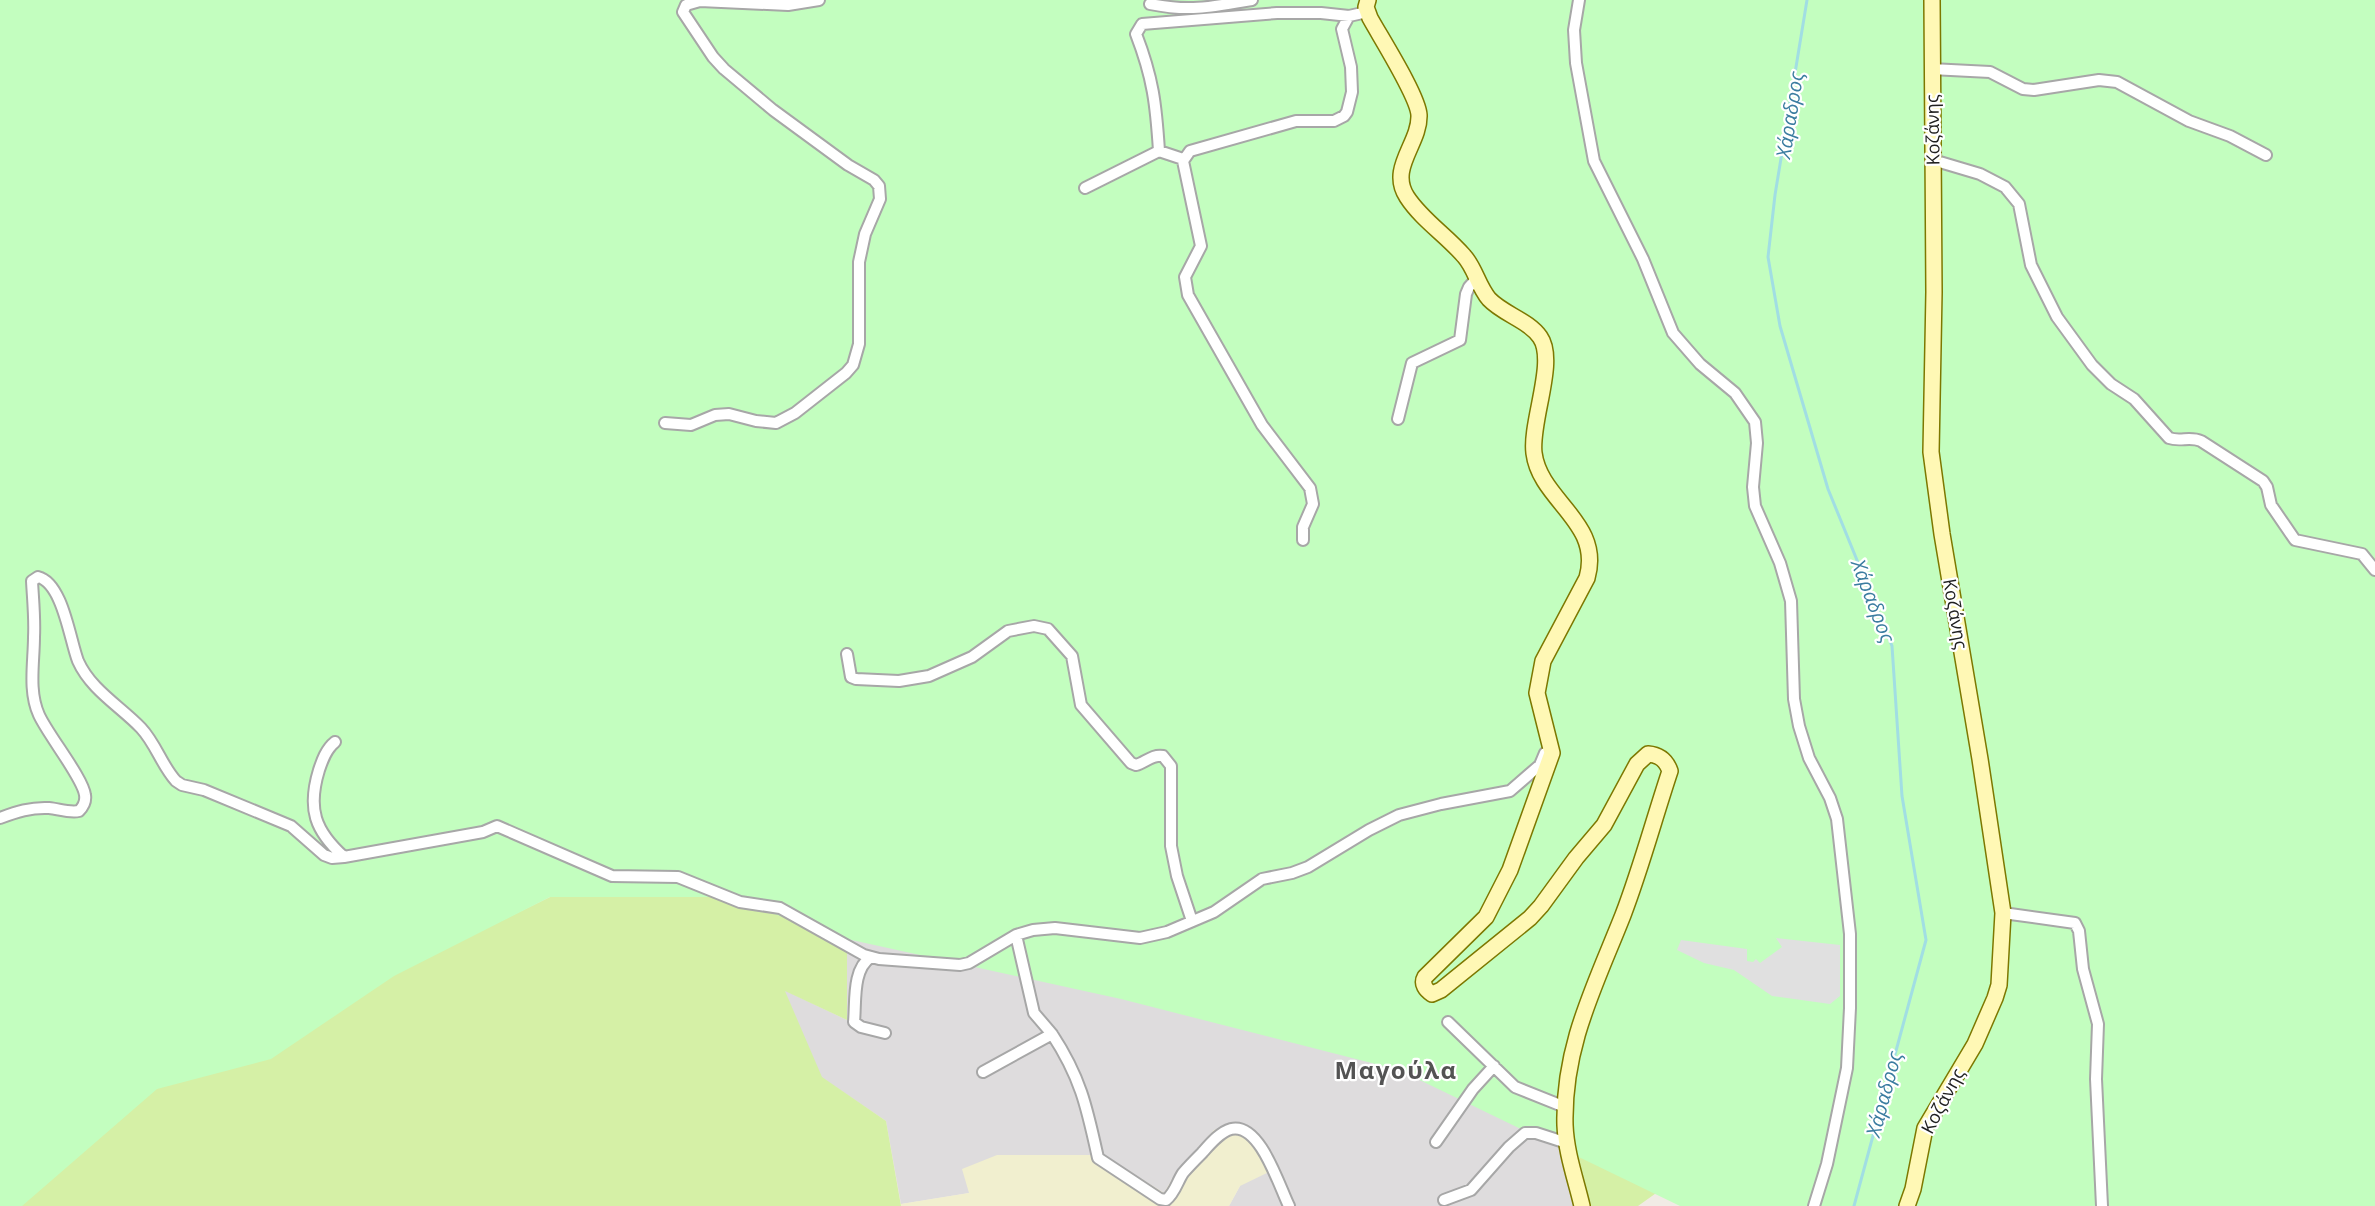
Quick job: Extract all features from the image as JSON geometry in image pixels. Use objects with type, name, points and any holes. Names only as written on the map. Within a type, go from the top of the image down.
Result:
[{"type":"main road","name":"Κοζάνης","points":[[1907,1206],[1913,1189],[1925,1128],[1975,1044],[1995,998],[1999,985],[2003,913],[1931,452],[1932,0]]},
{"type":"main road","points":[[1367,6],[1417,104],[1418,126],[1401,168],[1402,187],[1432,226],[1465,256],[1488,298],[1541,338],[1545,350],[1545,367],[1535,428],[1534,454],[1545,480],[1580,528],[1590,555],[1587,578],[1544,661],[1539,676],[1537,693],[1552,753],[1510,870],[1486,917],[1423,981],[1427,991],[1432,994],[1437,993],[1530,918],[1604,825],[1637,764],[1648,754],[1662,758],[1670,771],[1623,914],[1578,1024],[1569,1072],[1566,1143],[1582,1206]]},
{"type":"street","points":[[664,423],[691,424],[715,415],[729,414],[776,423],[795,413],[846,373],[856,355],[859,344],[859,262],[865,234],[880,199],[879,186],[874,180],[848,165],[773,110],[717,63],[683,12],[687,5],[700,1],[788,5],[819,0]]},
{"type":"street","points":[[1150,4],[1176,9],[1199,9],[1252,0]]},
{"type":"street","points":[[1579,0],[1574,30],[1576,63],[1594,161],[1643,260],[1673,333],[1700,364],[1735,393],[1755,422],[1757,443],[1755,507],[1780,563],[1791,601],[1794,699],[1799,726],[1809,758],[1838,819],[1850,934],[1848,1058],[1827,1164],[1815,1206]]},
{"type":"street","points":[[1183,159],[1190,151],[1284,124],[1308,120],[1334,121],[1344,116],[1349,107],[1352,92],[1351,67],[1342,29],[1349,16],[1367,6]]},
{"type":"street","points":[[1159,151],[1156,102],[1149,68],[1136,34],[1142,24],[1277,13],[1322,13],[1349,16]]},
{"type":"street","points":[[1931,69],[1990,72],[2024,88],[2034,90],[2099,80],[2117,82],[2189,121],[2230,136],[2266,155]]},
{"type":"street","points":[[1085,188],[1159,151],[1183,159]]},
{"type":"street","points":[[1183,159],[1201,246],[1185,277],[1188,295],[1262,425],[1310,488],[1313,504],[1303,527],[1303,540]]},
{"type":"street","points":[[1933,160],[1980,174],[2005,187],[2019,204],[2030,259],[2044,294],[2077,347],[2107,381],[2134,399],[2169,438],[2177,440],[2192,438],[2201,441],[2263,481],[2267,487],[2271,505],[2295,540],[2362,554],[2375,570]]},
{"type":"street","points":[[1398,419],[1412,363],[1460,340],[1466,294],[1469,286],[1477,278]]},
{"type":"street","points":[[0,818],[27,809],[48,808],[79,811],[85,802],[82,785],[54,741],[36,705],[33,686],[32,581],[41,577],[49,584],[61,605],[77,660],[86,675],[141,728],[176,781],[182,785],[204,790],[291,826],[324,855],[332,858],[344,857],[483,832],[497,826],[612,876],[678,877],[740,902],[780,908],[871,957],[960,965],[969,963],[1016,935],[1033,930],[1055,928],[1140,938],[1167,932],[1220,909],[1262,879],[1308,867],[1392,818],[1441,804],[1510,791],[1540,765],[1550,742]]},
{"type":"street","points":[[847,654],[851,677],[899,681],[929,675],[972,657],[1008,631],[1034,626],[1048,629],[1072,656],[1081,705],[1131,763],[1141,764],[1158,755],[1163,756],[1171,766],[1171,846],[1177,876],[1192,921]]},
{"type":"street","points":[[335,742],[328,749],[320,766],[313,806],[321,831],[329,843],[344,857]]},
{"type":"street","points":[[2003,913],[2075,923],[2079,931],[2083,969],[2098,1024],[2096,1079],[2102,1206]]},
{"type":"street","points":[[1016,935],[1034,1013],[1070,1061],[1082,1090],[1098,1158],[1160,1199],[1166,1200],[1170,1197],[1182,1174],[1210,1144],[1222,1133],[1239,1128],[1258,1141],[1289,1206]]},
{"type":"street","points":[[871,957],[863,962],[858,971],[854,1022],[861,1027],[885,1033]]},
{"type":"street","points":[[1448,1022],[1515,1087],[1566,1107]]},
{"type":"street","points":[[983,1072],[1052,1035]]},
{"type":"street","points":[[1437,1142],[1473,1089],[1494,1066]]},
{"type":"street","points":[[1444,1200],[1465,1194],[1474,1188],[1509,1147],[1524,1134],[1533,1132],[1566,1143]]},
{"type":"shaded area","points":[[800,809],[1558,1137],[1574,1206],[1229,1206],[1240,1186],[1177,1171],[1164,1193],[1103,1155],[969,1193],[901,1204],[886,1121],[821,1077],[784,990],[847,1020]]},
{"type":"shaded area","points":[[1776,938],[1840,945],[1840,996],[1830,1004],[1772,996],[1734,970],[1704,963],[1677,950],[1681,940],[1747,949],[1747,961],[1753,962],[1756,959],[1760,963],[1782,947]]},
{"type":"shaded area","points":[[1237,1122],[1258,1134],[1277,1168],[1240,1186],[1229,1206],[901,1206],[901,1204],[969,1193],[962,1169],[997,1155],[1103,1155],[1164,1193],[1177,1171],[1214,1130]]},
{"type":"green space","points":[[0,0],[2375,0],[2375,1206],[1680,1206],[1399,1070],[1121,999],[847,939],[725,897],[550,897],[394,976],[271,1059],[157,1089],[22,1206],[0,1206]]},
{"type":"green space","points":[[135,0],[1217,0],[726,896],[847,939],[847,1020],[785,991],[822,1077],[886,1121],[901,1206],[0,1206],[72,1130],[550,897]]},
{"type":"green space","points":[[1575,1144],[1673,1181],[1638,1206],[1590,1206]]},
{"type":"waterway","name":"Χάραδρος","points":[[1807,0],[1775,195],[1768,257],[1780,326],[1828,489],[1892,646],[1902,796],[1926,940],[1854,1206]]},
{"type":"district","name":"Μαγούλα","points":[[1396,1071]]}]
